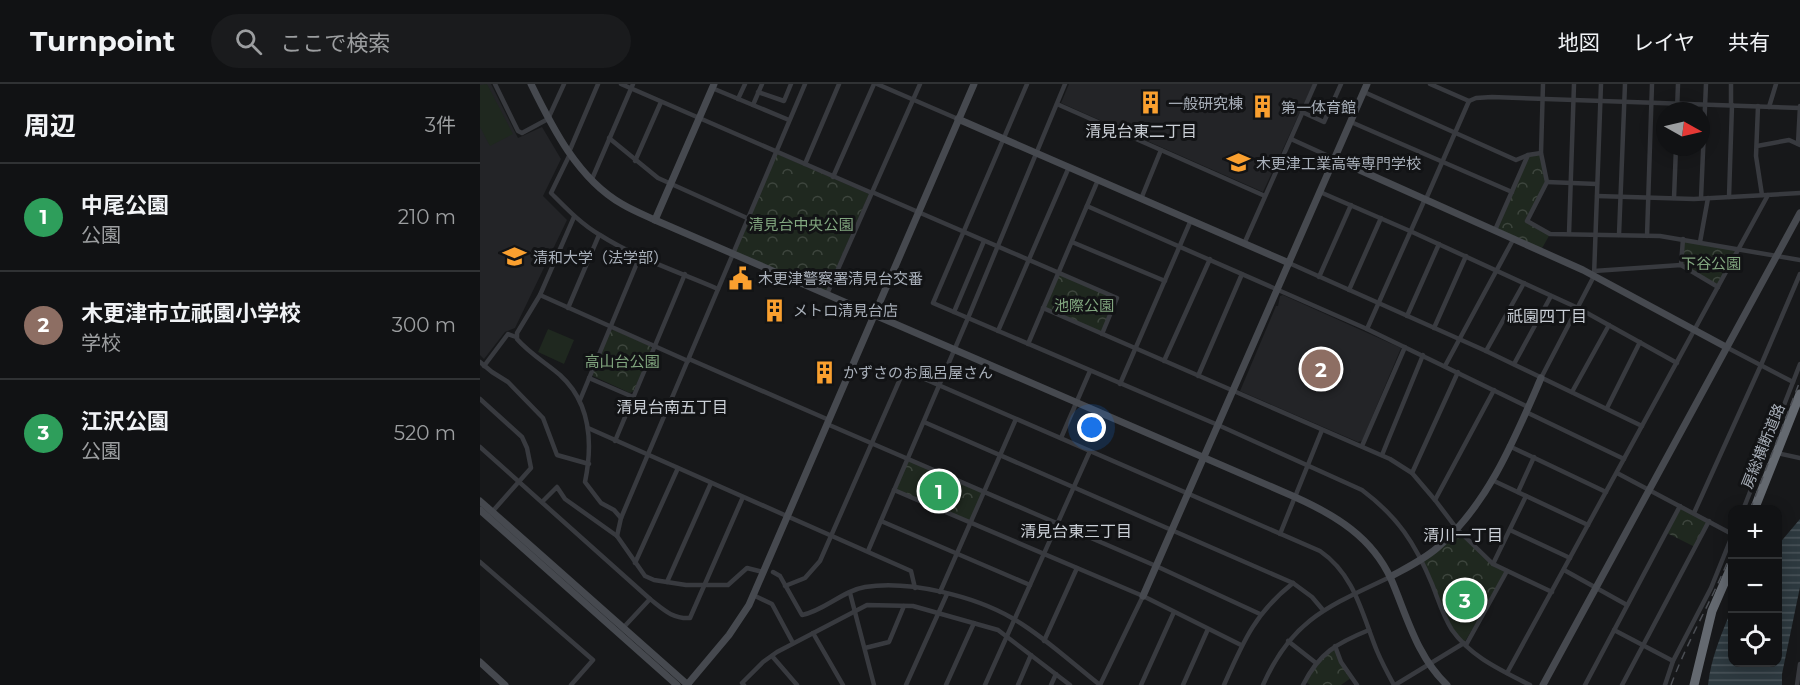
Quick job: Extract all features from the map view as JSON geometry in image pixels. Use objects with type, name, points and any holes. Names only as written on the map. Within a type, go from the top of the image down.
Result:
[{"type":"highway","name":"房総横断道路","points":[[1756,505],[1799,400]]},
{"type":"highway","points":[[1694,685],[1712,611],[1728,574]]},
{"type":"street","points":[[495,84],[518,131],[522,133],[548,119],[564,84]]},
{"type":"street","points":[[531,84],[548,119],[569,153],[592,179],[621,204],[1328,512],[1356,532],[1376,554],[1390,577],[1410,627],[1429,664],[1447,685]]},
{"type":"street","points":[[598,84],[551,193],[574,217],[599,235],[640,256],[718,289]]},
{"type":"street","points":[[621,84],[632,86],[661,102],[1117,298],[1102,334]]},
{"type":"street","points":[[738,99],[745,84]]},
{"type":"street","points":[[753,105],[762,84]]},
{"type":"street","points":[[758,92],[783,101],[791,84]]},
{"type":"street","points":[[617,536],[621,518],[805,84]]},
{"type":"street","points":[[805,164],[838,84]]},
{"type":"street","points":[[834,177],[876,84],[887,86],[958,120],[1460,339],[1642,426]]},
{"type":"street","points":[[827,294],[920,84]]},
{"type":"street","points":[[480,501],[687,685],[729,635],[753,595],[974,84]]},
{"type":"street","points":[[1027,84],[933,303],[1350,483],[1382,506],[1409,537],[1422,560],[1447,621],[1465,644],[1479,658],[1530,685]]},
{"type":"street","points":[[867,551],[940,386],[1065,84]]},
{"type":"street","points":[[1244,244],[1315,84]]},
{"type":"street","points":[[1302,112],[1324,122],[1341,84]]},
{"type":"street","points":[[773,572],[780,576],[802,615],[866,587],[915,588],[940,592],[989,607],[1015,619],[1100,685],[1143,596],[1368,84]]},
{"type":"street","points":[[1430,84],[1469,101]]},
{"type":"street","points":[[1543,84],[1541,153],[1547,182],[1527,221],[1550,234],[1683,239],[1800,260]]},
{"type":"street","points":[[1569,234],[1574,84]]},
{"type":"street","points":[[1263,685],[1278,654],[1301,626],[1323,610],[1422,560],[1457,529],[1477,506],[1492,480],[1594,273],[1601,84]]},
{"type":"street","points":[[1619,235],[1625,84]]},
{"type":"street","points":[[1647,236],[1652,84]]},
{"type":"street","points":[[1678,84],[1678,102]]},
{"type":"street","points":[[1705,102],[1706,84]]},
{"type":"street","points":[[1729,196],[1731,84]]},
{"type":"street","points":[[1769,107],[1776,84]]},
{"type":"street","points":[[592,179],[632,86]]},
{"type":"street","points":[[655,220],[713,86],[789,120]]},
{"type":"street","points":[[1364,92],[1524,164]]},
{"type":"street","points":[[1367,329],[1469,101],[1492,97],[1656,103]]},
{"type":"street","points":[[635,161],[661,102]]},
{"type":"street","points":[[1057,104],[1265,196]]},
{"type":"street","points":[[1710,105],[1800,107],[1799,144],[1789,140],[1756,146]]},
{"type":"street","points":[[1758,106],[1756,146],[1762,195]]},
{"type":"street","points":[[1351,122],[1512,192]]},
{"type":"street","points":[[609,138],[635,161],[670,185],[747,218]]},
{"type":"street","points":[[1291,139],[1594,273],[1694,330],[1793,382]]},
{"type":"street","points":[[1141,199],[1161,150]]},
{"type":"street","points":[[1516,160],[1541,153]]},
{"type":"street","points":[[1496,230],[1528,155]]},
{"type":"street","points":[[1674,198],[1676,156]]},
{"type":"street","points":[[1701,198],[1703,156]]},
{"type":"street","points":[[998,331],[1069,167]]},
{"type":"street","points":[[1028,344],[1098,180]]},
{"type":"street","points":[[1547,182],[1597,184]]},
{"type":"street","points":[[1320,192],[1578,308],[1677,363]]},
{"type":"street","points":[[1597,196],[1708,198],[1800,193]]},
{"type":"street","points":[[1507,673],[1768,195]]},
{"type":"street","points":[[1701,242],[1708,198]]},
{"type":"street","points":[[1319,277],[1351,205]]},
{"type":"street","points":[[1087,206],[1180,245],[1423,355],[1624,459]]},
{"type":"street","points":[[1543,685],[1800,213]]},
{"type":"street","points":[[516,337],[540,295],[574,217]]},
{"type":"street","points":[[1349,290],[1381,218]]},
{"type":"street","points":[[1120,384],[1191,220]]},
{"type":"street","points":[[568,308],[599,235]]},
{"type":"street","points":[[1445,366],[1514,238]]},
{"type":"street","points":[[1681,265],[1683,239]]},
{"type":"street","points":[[954,312],[984,241]]},
{"type":"street","points":[[1072,242],[1164,281]]},
{"type":"street","points":[[1407,316],[1439,244]]},
{"type":"street","points":[[580,400],[640,256]]},
{"type":"street","points":[[1434,328],[1466,256]]},
{"type":"street","points":[[1164,361],[1210,259]]},
{"type":"street","points":[[1594,273],[1681,265],[1718,287]]},
{"type":"street","points":[[615,441],[685,274]]},
{"type":"street","points":[[1198,376],[1242,274]]},
{"type":"street","points":[[1694,513],[1800,274]]},
{"type":"street","points":[[1486,351],[1524,283]]},
{"type":"street","points":[[540,295],[1260,614]]},
{"type":"street","points":[[1514,364],[1551,296]]},
{"type":"street","points":[[1043,308],[1382,456],[1412,473],[1457,529],[1493,564],[1552,592]]},
{"type":"street","points":[[1572,392],[1609,325]]},
{"type":"street","points":[[589,464],[557,455],[543,418],[508,382],[482,364],[508,334],[516,337],[518,342],[560,375],[580,400],[588,428],[590,451],[589,464],[585,482],[601,503],[614,510],[621,518]]},
{"type":"street","points":[[1606,408],[1640,342]]},
{"type":"street","points":[[1362,446],[1405,347]]},
{"type":"street","points":[[1382,456],[1423,355]]},
{"type":"street","points":[[1745,505],[1800,364]]},
{"type":"street","points":[[785,586],[801,581],[820,561],[904,370],[1311,547],[1329,557],[1343,571],[1355,594],[1395,685],[1465,644],[1508,571]]},
{"type":"street","points":[[1060,438],[1090,371]]},
{"type":"street","points":[[1412,473],[1458,372]]},
{"type":"street","points":[[589,378],[633,397]]},
{"type":"street","points":[[1435,500],[1494,390]]},
{"type":"street","points":[[480,399],[525,441],[531,468],[492,512]]},
{"type":"street","points":[[940,592],[1016,418]]},
{"type":"street","points":[[924,422],[1293,583],[1312,597],[1323,610]]},
{"type":"street","points":[[588,428],[911,571],[915,588]]},
{"type":"street","points":[[1280,534],[1322,430]]},
{"type":"street","points":[[1509,446],[1606,492]]},
{"type":"street","points":[[480,447],[672,617],[690,618],[743,497]]},
{"type":"street","points":[[986,685],[1090,451]]},
{"type":"street","points":[[1777,453],[1800,458]]},
{"type":"street","points":[[1518,492],[1534,458]]},
{"type":"street","points":[[635,563],[678,468]]},
{"type":"street","points":[[1617,473],[1728,533]]},
{"type":"street","points":[[1492,480],[1588,525]]},
{"type":"street","points":[[667,582],[711,483]]},
{"type":"street","points":[[542,502],[556,487],[561,495],[617,536],[645,576],[667,582],[704,586],[728,585],[747,568],[763,572]]},
{"type":"street","points":[[894,490],[1143,596],[1241,645]]},
{"type":"street","points":[[1493,564],[1526,496]]},
{"type":"street","points":[[1585,685],[1680,506]]},
{"type":"street","points":[[480,510],[677,685]]},
{"type":"street","points":[[881,521],[1030,585]]},
{"type":"street","points":[[1622,685],[1709,521]]},
{"type":"street","points":[[1510,530],[1570,558]]},
{"type":"street","points":[[1665,685],[1673,661],[1711,588],[1728,545]]},
{"type":"street","points":[[480,561],[592,660],[571,685]]},
{"type":"street","points":[[1044,641],[1077,568]]},
{"type":"street","points":[[1564,570],[1627,605]]},
{"type":"street","points":[[1224,685],[1241,645],[1260,614],[1293,583]]},
{"type":"street","points":[[850,593],[874,685]]},
{"type":"street","points":[[906,685],[947,594]]},
{"type":"street","points":[[753,595],[772,604],[793,643]]},
{"type":"street","points":[[623,628],[650,599]]},
{"type":"street","points":[[744,685],[742,683],[772,656],[867,605],[904,606],[939,612],[999,630],[1070,685]]},
{"type":"street","points":[[865,648],[889,642],[904,606]]},
{"type":"street","points":[[1141,685],[1174,612]]},
{"type":"street","points":[[946,685],[974,623]]},
{"type":"street","points":[[1183,685],[1208,629]]},
{"type":"street","points":[[1306,684],[1316,663],[1335,646],[1369,630]]},
{"type":"street","points":[[1614,630],[1673,661]]},
{"type":"street","points":[[813,633],[843,685]]},
{"type":"street","points":[[1288,640],[1316,663]]},
{"type":"street","points":[[1335,646],[1341,662],[1357,685]]},
{"type":"street","points":[[1018,685],[1031,655]]},
{"type":"street","points":[[772,656],[797,685]]},
{"type":"street","points":[[480,662],[506,685]]},
{"type":"street","points":[[1797,685],[1800,664]]},
{"type":"street","points":[[1051,685],[1056,674]]},
{"type":"shaded area","name":"清和大学（法学部）","points":[[480,84],[491,84],[518,138],[542,127],[561,159],[543,196],[567,220],[515,328],[505,332],[484,359],[480,355]]},
{"type":"shaded area","name":"木更津工業高等専門学校","points":[[1069,84],[1313,84],[1263,192],[1061,103]]},
{"type":"shaded area","points":[[1283,295],[1401,348],[1362,441],[1358,442],[1240,391],[1276,306],[1278,306],[1280,296]]},
{"type":"shaded area","points":[[1800,519],[1800,587],[1782,674],[1782,685],[1708,685],[1714,655],[1728,618],[1728,667],[1782,667],[1782,540]]},
{"type":"green space","points":[[487,84],[513,134],[490,146],[480,127],[480,85]]},
{"type":"green space","points":[[1541,153],[1547,182],[1527,221],[1550,234],[1541,250],[1495,230],[1528,155]]},
{"type":"green space","name":"清見台中央公園","points":[[777,154],[869,194],[826,291],[734,253]]},
{"type":"green space","name":"下谷公園","points":[[1683,239],[1739,249],[1718,287],[1681,265]]},
{"type":"green space","name":"池際公園","points":[[1058,273],[1117,298],[1102,334],[1043,308]]},
{"type":"green space","points":[[548,329],[574,340],[564,364],[538,352]]},
{"type":"green space","name":"高山台公園","points":[[614,330],[650,346],[651,349],[634,391],[630,393],[593,376],[592,372],[610,331]]},
{"type":"green space","points":[[908,459],[985,492],[971,523],[894,490]]},
{"type":"green space","points":[[1680,506],[1709,521],[1695,547],[1665,532]]},
{"type":"green space","points":[[1457,529],[1493,564],[1507,571],[1464,643],[1452,629],[1422,560]]},
{"type":"green space","points":[[1335,646],[1351,678],[1341,685],[1310,685],[1305,681],[1315,666]]},
{"type":"railway","points":[[1752,505],[1800,381]]},
{"type":"railway","points":[[1671,685],[1728,559]]},
{"type":"place","name":"一般研究棟","points":[[1150,103]]},
{"type":"place","name":"第一体育館","points":[[1263,107]]},
{"type":"place","name":"木更津工業高等専門学校","points":[[1238,163]]},
{"type":"place","name":"清和大学（法学部）","points":[[515,257]]},
{"type":"place","name":"木更津警察署清見台交番","points":[[740,278]]},
{"type":"place","name":"メトロ清見台店","points":[[775,310]]},
{"type":"place","name":"木更津市立祇園小学校","points":[[1321,369]]},
{"type":"place","name":"かずさのお風呂屋さん","points":[[825,372]]},
{"type":"place","name":"中尾公園","points":[[939,491]]},
{"type":"place","name":"江沢公園","points":[[1465,600]]},
{"type":"district","name":"清見台東二丁目","points":[[1141,131]]},
{"type":"district","name":"祇園四丁目","points":[[1547,316]]},
{"type":"district","name":"清見台南五丁目","points":[[672,407]]},
{"type":"district","name":"清見台東三丁目","points":[[1076,531]]},
{"type":"district","name":"清川一丁目","points":[[1463,535]]}]
